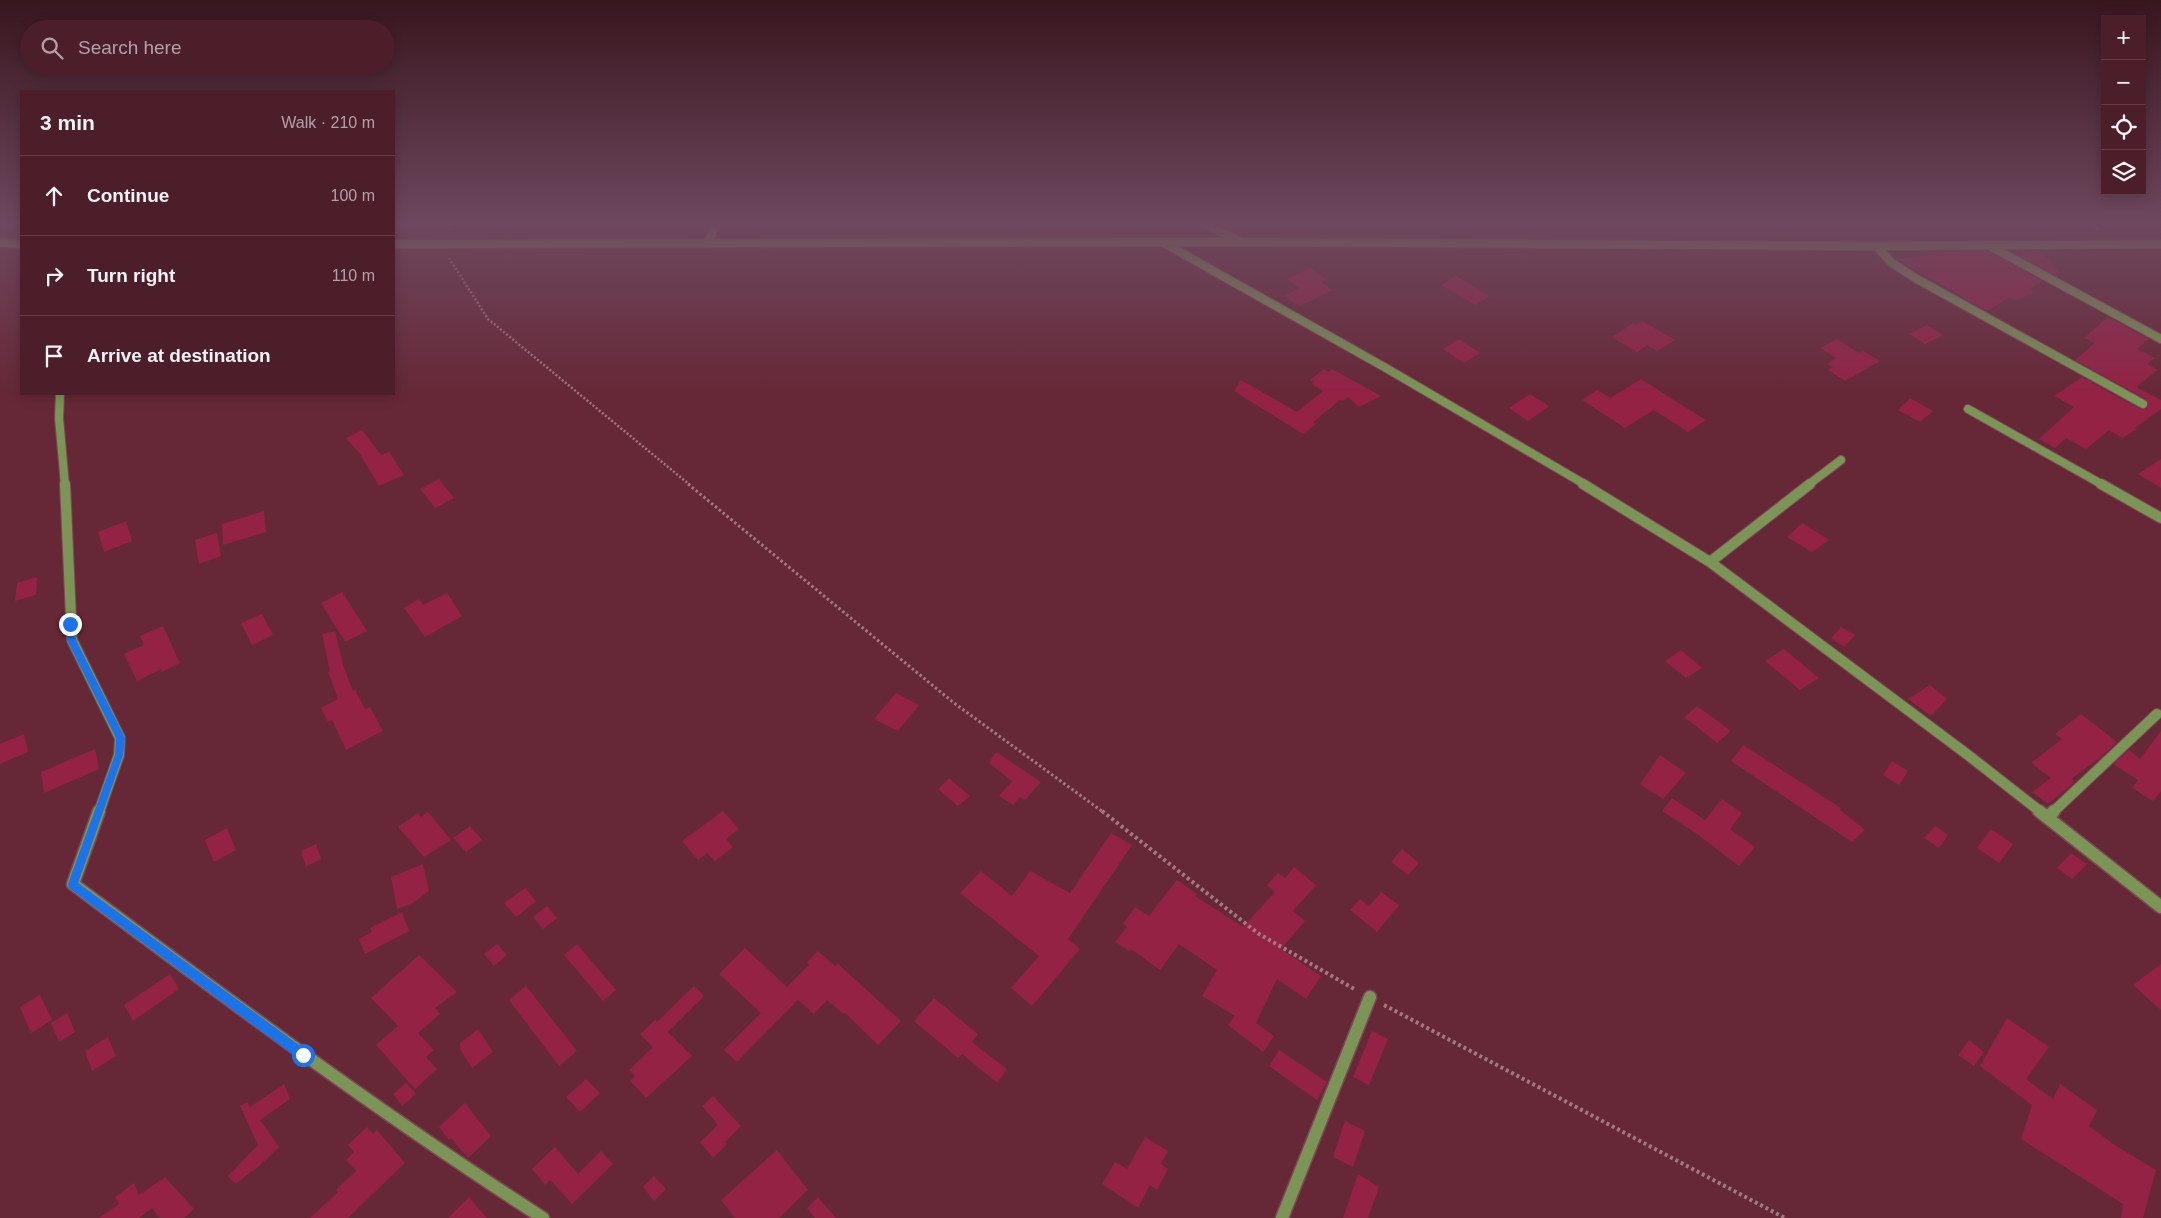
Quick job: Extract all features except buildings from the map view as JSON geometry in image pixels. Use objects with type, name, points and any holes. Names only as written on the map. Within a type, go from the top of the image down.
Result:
[{"type":"street","points":[[1229,279],[1386,368],[1710,562],[2049,816],[2161,907]]},
{"type":"street","points":[[1917,279],[2144,404]]},
{"type":"street","points":[[2050,279],[2161,339]]},
{"type":"street","points":[[60,395],[59,418],[68,514],[72,640],[120,738],[119,755],[72,884],[303,1055],[471,1172],[543,1218]]},
{"type":"street","points":[[1968,408],[2161,518]]},
{"type":"street","points":[[1710,562],[1840,460]]},
{"type":"street","points":[[2049,816],[2157,714]]},
{"type":"street","points":[[1282,1218],[1370,997]]},
{"type":"path","points":[[462,279],[488,319],[954,703],[1141,840],[1259,934],[1370,997],[1785,1218]]},
{"type":"route","points":[[70,624],[72,640],[120,738],[119,755],[72,884],[303,1055]]}]
